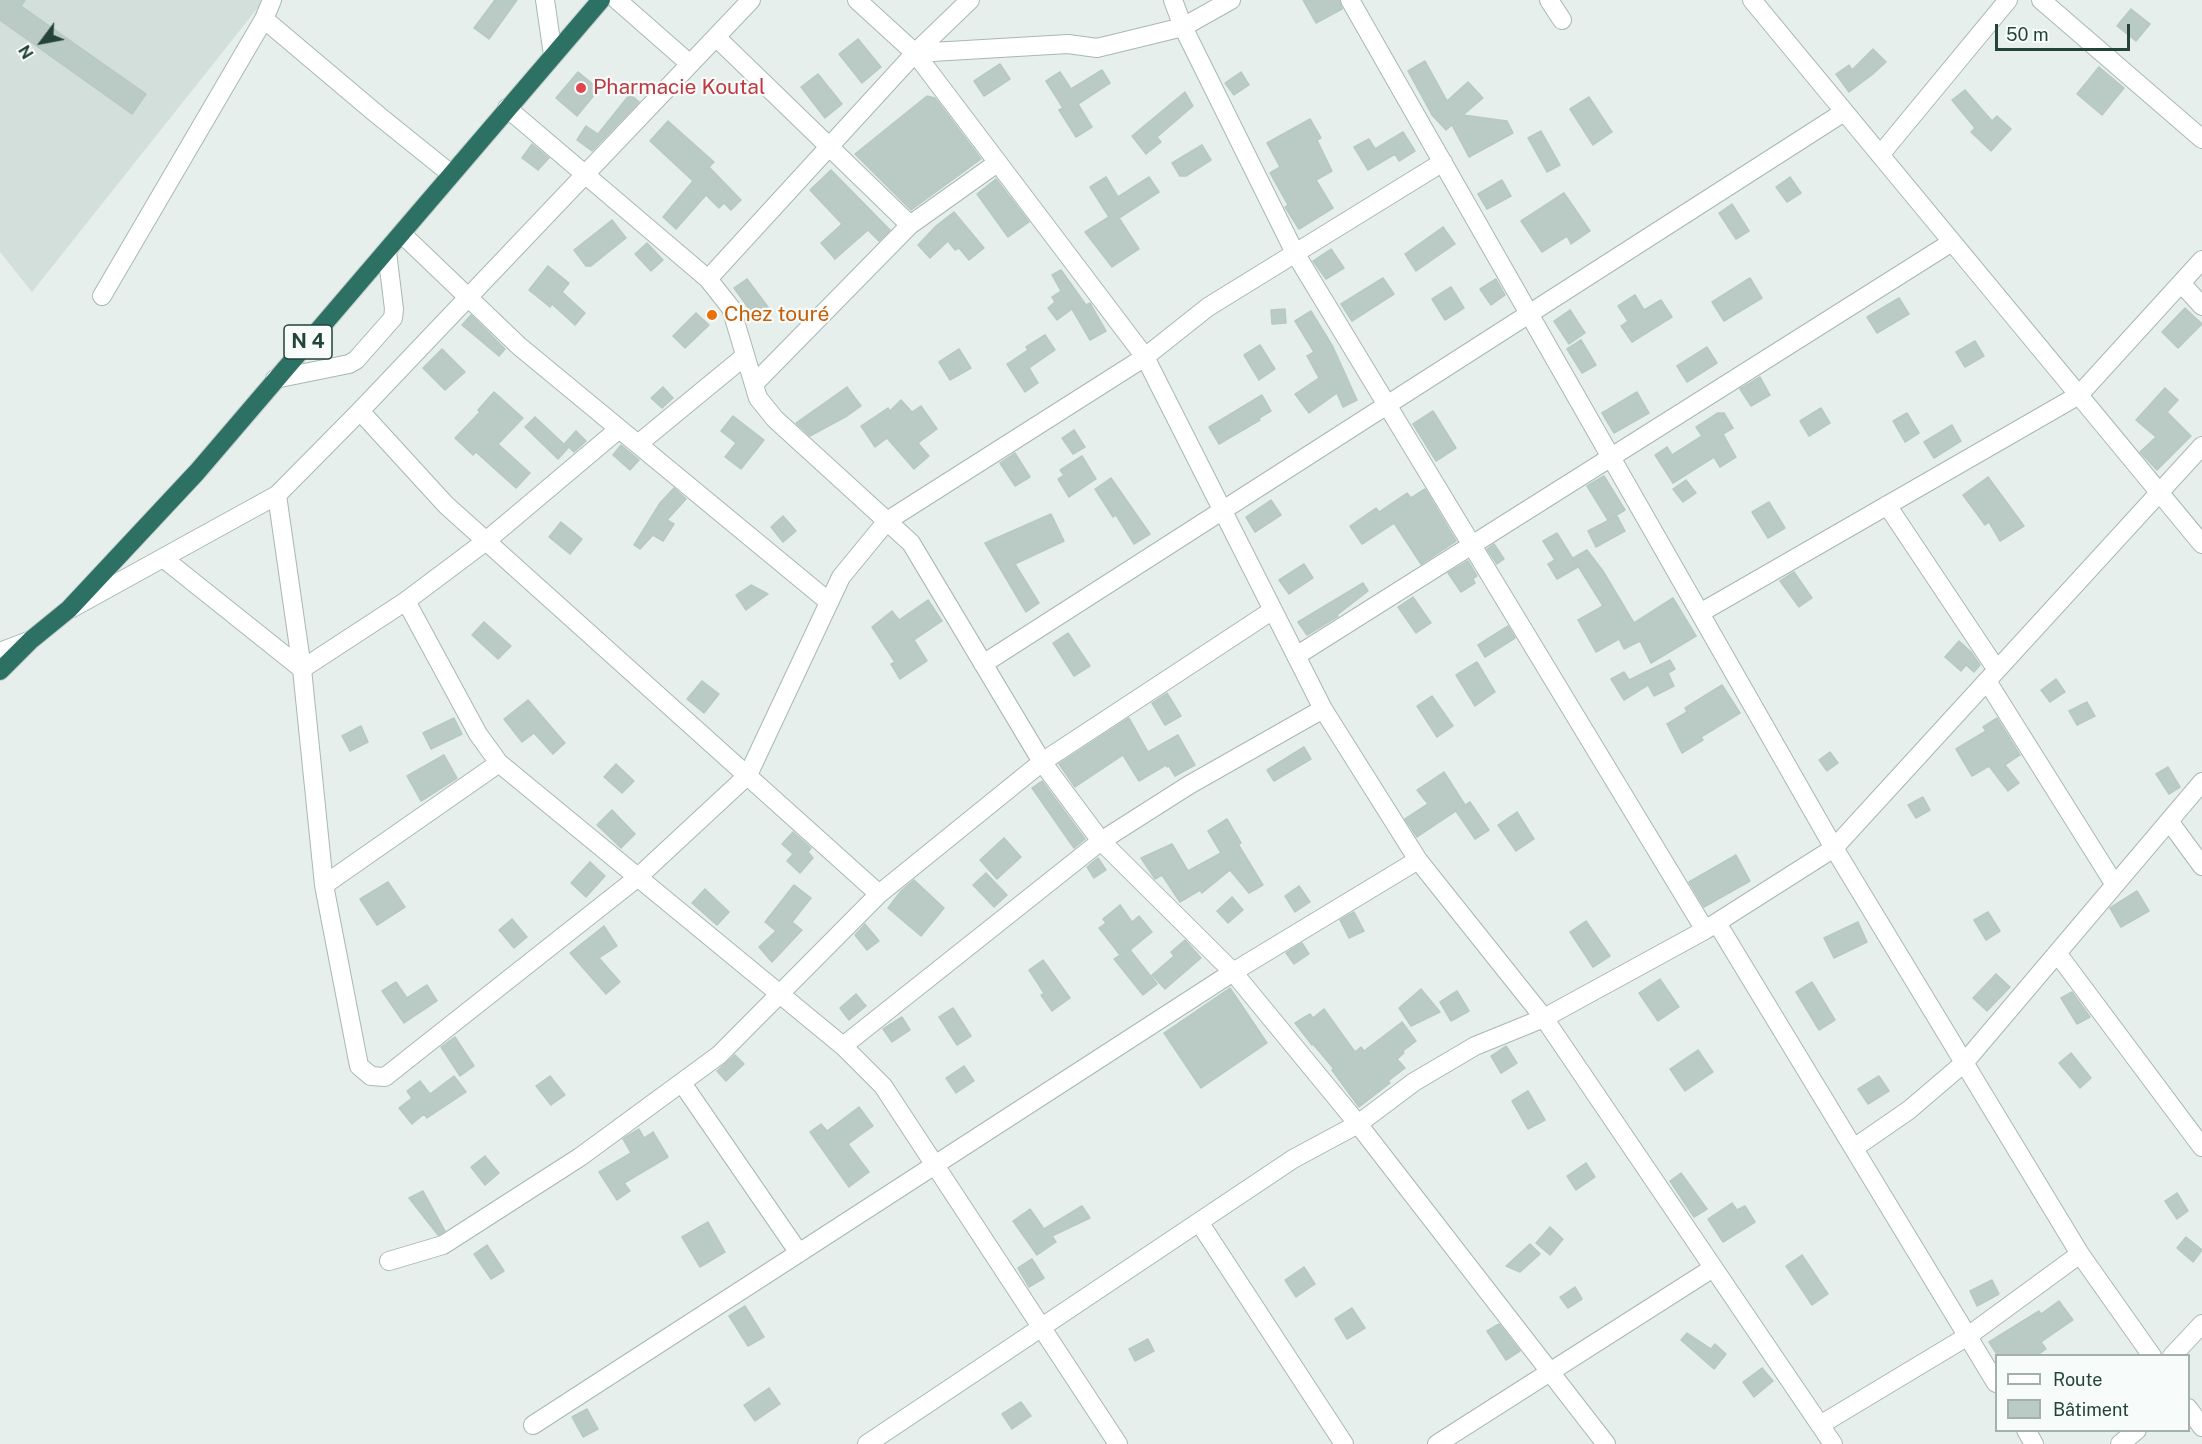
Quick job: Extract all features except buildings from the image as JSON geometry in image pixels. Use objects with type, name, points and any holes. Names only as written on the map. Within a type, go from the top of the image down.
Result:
[{"type":"highway","name":"N 4","points":[[0,671],[69,609],[197,472],[601,0]]},
{"type":"street","points":[[102,296],[264,19],[272,0]]},
{"type":"street","points":[[545,0],[553,55]]},
{"type":"street","points":[[617,0],[690,64]]},
{"type":"street","points":[[69,609],[277,495],[360,411],[751,0]]},
{"type":"street","points":[[857,0],[915,53],[1145,357],[1323,709],[1418,860],[1544,1018],[1833,1444]]},
{"type":"street","points":[[708,279],[915,53],[970,0]]},
{"type":"street","points":[[1173,0],[1183,27],[1295,254],[1472,546],[1711,927],[1854,1148],[1995,1381]]},
{"type":"street","points":[[915,53],[1068,44],[1097,48],[1183,27],[1231,0]]},
{"type":"street","points":[[1350,0],[1834,848],[2080,1254],[2151,1354]]},
{"type":"street","points":[[1549,0],[1562,20]]},
{"type":"street","points":[[1752,0],[2202,544]]},
{"type":"street","points":[[1880,155],[2008,0]]},
{"type":"street","points":[[2042,0],[2202,139]]},
{"type":"street","points":[[264,19],[378,116],[451,174]]},
{"type":"street","points":[[716,37],[910,225]]},
{"type":"street","points":[[507,108],[708,279],[731,308],[758,398],[776,419],[911,543],[1042,762],[1101,841],[1233,972],[1358,1124],[1606,1444]]},
{"type":"street","points":[[983,664],[1844,112]]},
{"type":"street","points":[[277,495],[302,669],[324,885],[359,1066],[370,1076],[385,1077],[638,878],[748,775],[841,577],[886,521],[1145,357],[1208,307],[1443,162]]},
{"type":"street","points":[[754,384],[910,225],[998,163]]},
{"type":"street","points":[[402,234],[519,346],[829,602]]},
{"type":"street","points":[[1296,656],[1952,242]]},
{"type":"street","points":[[275,379],[349,364],[356,360],[393,318],[394,309],[387,252]]},
{"type":"street","points":[[1700,613],[2079,395],[2202,260]]},
{"type":"street","points":[[2181,283],[2202,306]]},
{"type":"street","points":[[638,444],[745,356]]},
{"type":"street","points":[[360,411],[446,505],[879,894]]},
{"type":"street","points":[[302,669],[406,601],[486,541],[619,429]]},
{"type":"street","points":[[867,1444],[1293,1159],[1358,1124],[1414,1083],[1475,1046],[1544,1018],[1711,927],[1834,848],[2202,446]]},
{"type":"street","points":[[1887,505],[1992,675],[2115,885]]},
{"type":"street","points":[[163,558],[302,669]]},
{"type":"street","points":[[406,601],[478,734],[499,763],[843,1046],[883,1086],[1118,1444]]},
{"type":"street","points":[[389,1261],[443,1245],[580,1157],[682,1083],[719,1055],[879,894],[1042,762],[1273,610]]},
{"type":"street","points":[[0,652],[32,640]]},
{"type":"street","points":[[843,1046],[1101,841],[1189,785],[1323,709]]},
{"type":"street","points":[[324,885],[499,763]]},
{"type":"street","points":[[1854,1148],[1909,1110],[1964,1063],[2202,782]]},
{"type":"street","points":[[2169,821],[2202,866]]},
{"type":"street","points":[[533,1425],[1233,972],[1418,860]]},
{"type":"street","points":[[2057,953],[2202,1147]]},
{"type":"street","points":[[682,1083],[799,1253]]},
{"type":"street","points":[[1199,1222],[1344,1444]]},
{"type":"street","points":[[1820,1425],[1968,1336],[2080,1254]]},
{"type":"street","points":[[1437,1444],[1713,1268]]},
{"type":"street","points":[[2174,1354],[2202,1324]]},
{"type":"street","points":[[2190,1411],[2202,1427]]},
{"type":"street","points":[[2120,1444],[2136,1432]]},
{"type":"shaded area","points":[[0,0],[264,0],[32,292],[0,252]]},
{"type":"place","name":"Pharmacie Koutal","points":[[581,88]]},
{"type":"place","name":"Chez touré","points":[[712,315]]}]
